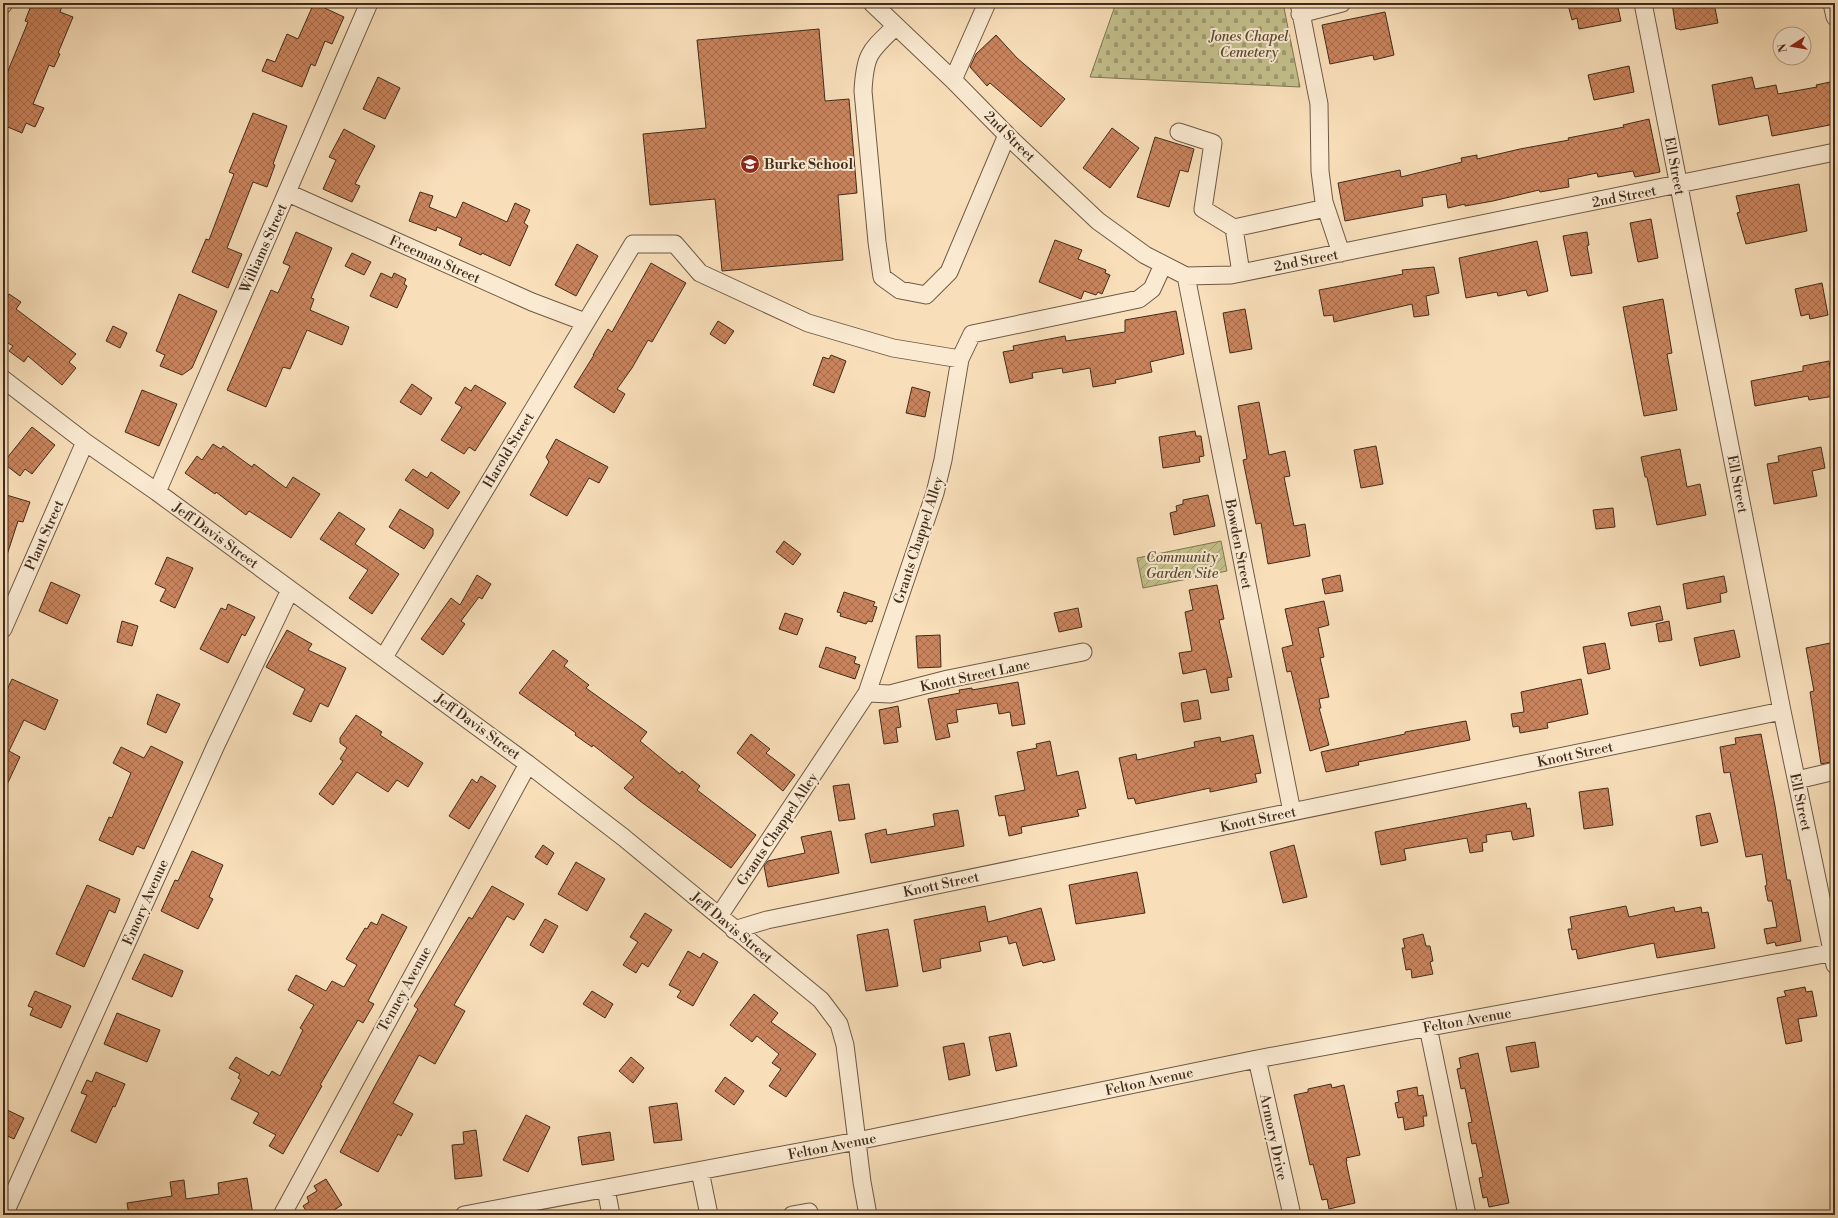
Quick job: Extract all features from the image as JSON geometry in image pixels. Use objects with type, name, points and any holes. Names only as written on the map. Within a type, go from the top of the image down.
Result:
[{"type":"street","name":"Williams Street","points":[[157,492],[288,193],[369,3]]},
{"type":"street","name":"2nd Street","points":[[872,3],[953,80],[1007,135],[1098,221],[1145,255],[1186,276],[1241,273],[1835,152]]},
{"type":"street","points":[[953,80],[987,3]]},
{"type":"street","points":[[1341,253],[1326,208],[1320,171],[1319,104],[1299,8],[1342,3]]},
{"type":"street","name":"Ell Street","points":[[1643,3],[1782,711],[1834,957]]},
{"type":"street","points":[[1832,3],[1835,17]]},
{"type":"street","points":[[896,26],[872,49],[864,67],[862,91],[876,242],[882,277],[900,290],[926,295],[949,272],[1007,135]]},
{"type":"street","points":[[1179,132],[1213,142],[1203,209],[1234,228],[1326,208]]},
{"type":"street","name":"Freeman Street","points":[[288,193],[532,302],[585,322]]},
{"type":"street","points":[[1234,228],[1241,273]]},
{"type":"street","name":"Harold Street","points":[[384,657],[633,244],[675,244],[700,273],[808,323],[893,348],[960,359]]},
{"type":"street","name":"Grants Chappel Alley","points":[[718,916],[867,693],[935,493],[943,460],[960,359],[972,334],[1139,299],[1152,289],[1163,265]]},
{"type":"street","name":"Bowden Street","points":[[1186,276],[1292,812]]},
{"type":"street","name":"Jeff Davis Street","points":[[3,379],[85,442],[157,492],[528,764],[623,837],[734,930],[821,1000],[839,1024],[845,1045],[868,1215]]},
{"type":"street","name":"Plant Street","points":[[3,629],[85,442]]},
{"type":"street","name":"Emory Avenue","points":[[4,1215],[48,1133],[216,745],[290,590]]},
{"type":"street","name":"Knott Street Lane","points":[[867,693],[890,694],[948,679],[1083,652]]},
{"type":"street","name":"Knott Street","points":[[734,930],[767,920],[1782,711]]},
{"type":"street","name":"Tenney Avenue","points":[[282,1215],[528,764]]},
{"type":"street","points":[[1797,780],[1835,771]]},
{"type":"street","name":"Felton Avenue","points":[[464,1215],[857,1141],[1257,1059],[1428,1027],[1834,957]]},
{"type":"street","points":[[1428,1027],[1468,1215]]},
{"type":"street","name":"Armory Drive","points":[[1257,1059],[1292,1215]]},
{"type":"street","points":[[700,1171],[709,1215]]},
{"type":"street","points":[[606,1189],[611,1215]]},
{"type":"street","points":[[792,1215],[809,1212],[810,1215]]},
{"type":"green space","name":"Jones Chapel Cemetery","points":[[1116,3],[1283,3],[1300,87],[1090,77]]},
{"type":"green space","points":[[1835,284],[1835,313],[1830,285]]},
{"type":"green space","name":"Community Garden Site","points":[[1221,541],[1227,571],[1143,588],[1137,558]]},
{"type":"building","points":[[32,3],[63,3],[60,12],[73,17],[58,53],[60,54],[54,67],[49,65],[33,104],[44,108],[35,127],[26,123],[22,133],[3,125],[3,83],[28,22],[25,21]]},
{"type":"building","points":[[314,3],[344,17],[332,44],[325,41],[315,66],[311,64],[302,87],[262,71],[267,59],[275,62],[287,34],[298,39]]},
{"type":"building","points":[[1578,3],[1617,3],[1621,21],[1579,29],[1577,18],[1572,20],[1568,5]]},
{"type":"building","points":[[1672,3],[1714,3],[1718,23],[1680,30],[1676,29]]},
{"type":"building","points":[[1385,12],[1394,55],[1374,60],[1373,55],[1330,64],[1322,25]]},
{"type":"building","name":"Burke School","points":[[819,29],[825,101],[849,99],[857,193],[838,195],[843,260],[722,271],[715,199],[650,205],[643,134],[706,128],[697,40]]},
{"type":"building","points":[[996,35],[1017,58],[1065,99],[1041,127],[990,83],[987,86],[970,67],[976,54]]},
{"type":"building","points":[[1629,66],[1634,92],[1594,100],[1588,75]]},
{"type":"building","points":[[378,77],[400,88],[385,119],[363,109]]},
{"type":"building","points":[[1752,77],[1755,89],[1776,85],[1778,94],[1817,87],[1816,85],[1835,81],[1835,124],[1772,136],[1768,115],[1719,125],[1712,85]]},
{"type":"building","points":[[253,113],[287,126],[273,164],[275,165],[267,187],[253,182],[227,248],[242,254],[228,288],[192,272],[206,239],[209,240],[234,174],[229,172]]},
{"type":"building","points":[[1649,119],[1660,172],[1635,177],[1633,171],[1598,177],[1597,173],[1568,179],[1569,187],[1540,192],[1539,190],[1493,201],[1465,206],[1465,204],[1448,208],[1446,194],[1422,198],[1423,206],[1345,221],[1338,183],[1400,170],[1401,177],[1462,162],[1461,158],[1477,155],[1477,159],[1569,140],[1568,138],[1624,127],[1623,125]]},
{"type":"building","points":[[1112,128],[1139,148],[1110,188],[1083,168]]},
{"type":"building","points":[[344,129],[375,146],[355,184],[360,186],[352,202],[323,189],[336,160],[329,157]]},
{"type":"building","points":[[1155,137],[1194,149],[1188,172],[1180,170],[1169,207],[1137,197]]},
{"type":"building","points":[[1799,184],[1807,231],[1746,244],[1737,213],[1740,212],[1736,196]]},
{"type":"building","points":[[420,192],[433,196],[429,207],[456,218],[463,202],[507,222],[515,203],[530,210],[524,223],[528,226],[510,266],[482,253],[481,255],[459,245],[462,238],[437,227],[436,231],[409,221]]},
{"type":"building","points":[[1651,219],[1658,258],[1638,262],[1630,223]]},
{"type":"building","points":[[296,232],[332,248],[311,298],[314,299],[310,310],[349,327],[342,345],[307,330],[290,369],[283,367],[266,407],[227,390],[271,290],[278,293],[290,266],[283,263]]},
{"type":"building","points":[[1587,232],[1589,245],[1587,246],[1592,273],[1571,276],[1563,236]]},
{"type":"building","points":[[1055,240],[1082,250],[1078,259],[1106,270],[1105,273],[1110,275],[1102,294],[1098,292],[1096,295],[1084,291],[1081,299],[1039,282]]},
{"type":"building","points":[[1537,241],[1548,291],[1528,296],[1526,290],[1498,296],[1497,292],[1466,298],[1459,258]]},
{"type":"building","points":[[577,244],[598,256],[576,296],[555,285]]},
{"type":"building","points":[[352,253],[371,262],[364,275],[345,266]]},
{"type":"building","points":[[651,263],[686,283],[652,342],[648,340],[632,368],[617,389],[625,394],[614,413],[574,387],[608,329],[612,332]]},
{"type":"building","points":[[1434,267],[1439,293],[1426,296],[1429,315],[1414,317],[1412,304],[1334,322],[1333,315],[1324,316],[1319,290],[1403,274],[1402,270]]},
{"type":"building","points":[[381,273],[392,278],[394,273],[406,279],[404,284],[407,286],[397,308],[370,296]]},
{"type":"building","points":[[1822,283],[1828,315],[1810,319],[1809,314],[1801,316],[1795,289]]},
{"type":"building","points":[[9,294],[21,302],[16,309],[76,354],[69,362],[76,368],[62,385],[28,356],[24,362],[9,351],[13,346],[3,340],[3,299],[4,300]]},
{"type":"building","points":[[179,294],[217,311],[192,368],[182,375],[160,366],[165,355],[156,351]]},
{"type":"building","points":[[1663,299],[1672,353],[1667,354],[1677,410],[1644,416],[1623,307]]},
{"type":"building","points":[[1245,309],[1252,349],[1230,353],[1223,313]]},
{"type":"building","points":[[1176,311],[1184,354],[1150,362],[1152,372],[1115,380],[1116,383],[1093,387],[1090,368],[1063,373],[1062,368],[1032,373],[1033,378],[1010,383],[1003,352],[1014,350],[1013,346],[1065,336],[1066,341],[1125,332],[1125,320]]},
{"type":"building","points":[[718,321],[734,331],[725,344],[710,334]]},
{"type":"building","points":[[113,326],[127,333],[120,348],[106,341]]},
{"type":"building","points":[[831,355],[846,361],[834,393],[813,385],[823,357],[829,359]]},
{"type":"building","points":[[1829,361],[1835,396],[1809,400],[1808,396],[1755,406],[1751,381],[1803,371],[1803,366]]},
{"type":"building","points":[[412,384],[432,398],[421,415],[400,402]]},
{"type":"building","points":[[475,385],[506,403],[475,451],[469,447],[464,454],[441,440],[462,407],[455,403],[465,387],[471,391]]},
{"type":"building","points":[[912,387],[930,392],[925,417],[906,413]]},
{"type":"building","points":[[142,390],[177,404],[159,446],[125,432]]},
{"type":"building","points":[[1259,402],[1269,455],[1285,451],[1290,476],[1284,477],[1294,526],[1305,524],[1310,556],[1268,564],[1261,523],[1256,524],[1243,460],[1247,459],[1238,406]]},
{"type":"building","points":[[32,427],[55,445],[32,474],[25,469],[20,476],[3,463]]},
{"type":"building","points":[[1195,431],[1196,436],[1201,436],[1204,456],[1199,457],[1200,462],[1163,468],[1159,437]]},
{"type":"building","points":[[556,439],[608,467],[599,483],[589,478],[567,516],[530,495],[549,462],[546,457]]},
{"type":"building","points":[[213,444],[221,449],[223,446],[252,467],[254,464],[286,488],[293,477],[320,494],[291,538],[249,511],[246,515],[216,492],[215,494],[185,473],[197,456],[202,460]]},
{"type":"building","points":[[1376,446],[1383,484],[1361,488],[1354,450]]},
{"type":"building","points":[[1821,447],[1825,468],[1812,471],[1817,496],[1774,504],[1767,464],[1779,462],[1778,456]]},
{"type":"building","points":[[1680,449],[1687,487],[1700,484],[1706,515],[1657,525],[1647,477],[1645,477],[1641,457]]},
{"type":"building","points":[[413,469],[427,478],[431,472],[460,492],[448,509],[405,480]]},
{"type":"building","points":[[3,494],[30,502],[23,522],[18,521],[6,558],[3,558]]},
{"type":"building","points":[[1208,495],[1215,526],[1174,535],[1170,513],[1177,511],[1176,506],[1183,504],[1183,500]]},
{"type":"building","points":[[1613,508],[1615,527],[1596,529],[1593,510]]},
{"type":"building","points":[[400,509],[433,529],[433,535],[424,549],[389,527]]},
{"type":"building","points":[[339,512],[365,529],[355,544],[399,574],[372,614],[349,598],[368,570],[320,539]]},
{"type":"building","points":[[784,541],[801,554],[793,565],[776,552]]},
{"type":"building","points":[[167,557],[193,568],[175,608],[160,601],[166,589],[155,584]]},
{"type":"building","points":[[477,575],[491,584],[482,599],[479,597],[461,621],[465,624],[443,655],[421,639],[451,598],[460,605]]},
{"type":"building","points":[[1340,575],[1343,591],[1325,594],[1322,579]]},
{"type":"building","points":[[1724,576],[1727,592],[1720,594],[1721,602],[1687,609],[1683,584]]},
{"type":"building","points":[[51,582],[80,595],[67,624],[39,611]]},
{"type":"building","points":[[1217,585],[1224,619],[1219,620],[1232,677],[1227,678],[1229,690],[1211,693],[1206,669],[1183,674],[1179,653],[1192,651],[1185,612],[1193,610],[1189,590]]},
{"type":"building","points":[[844,592],[875,602],[873,606],[877,607],[872,622],[868,621],[866,624],[840,616],[841,613],[837,612]]},
{"type":"building","points":[[1324,601],[1329,625],[1318,628],[1324,657],[1320,658],[1329,697],[1319,699],[1321,708],[1319,708],[1329,745],[1310,751],[1291,671],[1287,672],[1282,648],[1293,645],[1285,609]]},
{"type":"building","points":[[228,604],[255,617],[245,636],[242,634],[228,663],[200,649],[221,608],[226,610]]},
{"type":"building","points":[[1660,606],[1663,620],[1631,626],[1628,613]]},
{"type":"building","points":[[1078,608],[1082,627],[1059,632],[1054,613]]},
{"type":"building","points":[[785,613],[803,619],[797,635],[779,629]]},
{"type":"building","points":[[122,621],[138,626],[132,646],[117,642]]},
{"type":"building","points":[[1669,621],[1672,640],[1659,642],[1656,624]]},
{"type":"building","points":[[287,630],[312,644],[308,650],[346,668],[328,707],[320,703],[311,722],[293,714],[305,689],[266,667]]},
{"type":"building","points":[[1734,630],[1740,657],[1700,666],[1694,638]]},
{"type":"building","points":[[940,635],[941,667],[918,668],[916,636]]},
{"type":"building","points":[[1835,642],[1835,761],[1821,764],[1810,692],[1814,691],[1806,648]]},
{"type":"building","points":[[1605,643],[1610,669],[1588,674],[1583,647]]},
{"type":"building","points":[[826,647],[856,657],[854,663],[860,665],[855,679],[819,667]]},
{"type":"building","points":[[553,650],[568,661],[564,666],[589,685],[586,688],[647,732],[640,741],[680,774],[682,771],[700,786],[697,790],[756,835],[731,868],[624,788],[634,777],[593,745],[592,747],[575,735],[576,733],[519,693]]},
{"type":"building","points":[[12,679],[58,700],[45,730],[24,720],[9,751],[20,757],[3,793],[3,698]]},
{"type":"building","points":[[1581,679],[1588,714],[1547,723],[1548,728],[1520,733],[1519,726],[1513,727],[1511,714],[1524,712],[1521,692]]},
{"type":"building","points":[[1018,682],[1025,724],[1012,726],[1010,712],[999,714],[997,703],[956,710],[958,722],[947,724],[950,737],[936,740],[928,699],[960,693],[959,690],[972,688],[972,690]]},
{"type":"building","points":[[157,694],[180,704],[166,733],[147,724]]},
{"type":"building","points":[[1198,700],[1201,719],[1184,722],[1181,703]]},
{"type":"building","points":[[898,706],[901,727],[896,728],[898,742],[884,744],[879,710]]},
{"type":"building","points":[[356,715],[382,732],[380,735],[423,763],[408,787],[397,780],[388,792],[357,772],[333,805],[319,794],[343,761],[340,759],[347,748],[340,743],[340,738]]},
{"type":"building","points":[[1466,721],[1470,740],[1358,762],[1359,765],[1326,772],[1321,752],[1405,734],[1405,732]]},
{"type":"building","points":[[751,734],[770,749],[766,753],[795,775],[783,791],[737,753]]},
{"type":"building","points":[[1761,734],[1787,880],[1790,880],[1801,941],[1776,946],[1775,942],[1767,944],[1764,929],[1777,927],[1772,901],[1768,901],[1762,854],[1746,857],[1730,772],[1724,773],[1720,747],[1736,744],[1735,738]]},
{"type":"building","points":[[1253,735],[1261,773],[1255,774],[1257,782],[1210,792],[1210,788],[1136,804],[1134,798],[1128,799],[1119,758],[1136,754],[1137,760],[1195,747],[1194,742],[1220,737],[1221,742]]},
{"type":"building","points":[[1050,741],[1057,776],[1078,771],[1086,808],[1077,810],[1079,816],[1021,827],[1022,833],[1009,836],[1005,815],[999,816],[995,796],[1025,790],[1017,752],[1037,748],[1036,744]]},
{"type":"building","points":[[151,746],[183,762],[144,849],[137,846],[133,855],[99,840],[109,817],[112,818],[131,773],[113,763],[121,747],[144,758]]},
{"type":"building","points":[[481,776],[496,786],[469,829],[449,816],[472,779],[477,783]]},
{"type":"building","points":[[849,784],[855,819],[839,821],[833,786]]},
{"type":"building","points":[[1608,788],[1613,825],[1584,829],[1579,792]]},
{"type":"building","points":[[1526,803],[1527,809],[1530,808],[1534,836],[1513,840],[1511,831],[1486,835],[1487,842],[1482,843],[1483,851],[1470,853],[1467,838],[1404,849],[1406,860],[1381,865],[1375,832]]},
{"type":"building","points":[[958,810],[964,846],[871,863],[865,834],[886,829],[887,835],[935,826],[933,814]]},
{"type":"building","points":[[1710,813],[1718,842],[1701,846],[1696,816]]},
{"type":"building","points":[[831,831],[839,873],[768,887],[764,866],[768,861],[805,853],[801,837]]},
{"type":"building","points":[[543,845],[554,853],[547,865],[535,857]]},
{"type":"building","points":[[1294,845],[1307,897],[1283,903],[1270,852]]},
{"type":"building","points":[[192,851],[223,865],[209,897],[213,899],[198,929],[161,911],[175,880],[178,881]]},
{"type":"building","points":[[576,862],[605,879],[587,911],[558,894]]},
{"type":"building","points":[[1137,872],[1145,913],[1076,924],[1069,885]]},
{"type":"building","points":[[87,885],[120,899],[115,913],[109,910],[84,967],[56,954]]},
{"type":"building","points":[[492,886],[524,904],[514,920],[507,916],[454,1005],[465,1011],[435,1064],[419,1055],[393,1103],[413,1114],[401,1136],[398,1134],[378,1172],[340,1152],[418,1009],[414,1006],[469,917],[472,919]]},
{"type":"building","points":[[985,906],[988,922],[1041,908],[1055,960],[1043,963],[1042,961],[1023,966],[1016,942],[1009,944],[1007,936],[979,942],[981,951],[940,959],[941,968],[923,972],[914,920]]},
{"type":"building","points":[[1626,906],[1629,917],[1674,907],[1675,912],[1701,907],[1702,913],[1708,912],[1715,948],[1657,958],[1654,943],[1578,959],[1576,949],[1572,950],[1568,929],[1572,929],[1570,917]]},
{"type":"building","points":[[645,913],[672,930],[648,967],[642,963],[636,973],[623,965],[638,942],[630,937]]},
{"type":"building","points":[[382,914],[407,927],[368,1001],[374,1004],[363,1023],[358,1020],[320,1085],[322,1086],[283,1154],[269,1146],[276,1135],[253,1123],[259,1113],[231,1099],[241,1080],[238,1078],[240,1074],[229,1068],[236,1057],[269,1076],[272,1071],[280,1076],[303,1030],[300,1028],[314,1005],[288,990],[296,975],[326,991],[332,981],[344,987],[357,965],[346,959],[365,928],[367,929],[371,922],[377,925]]},
{"type":"building","points":[[545,919],[558,926],[543,953],[530,945]]},
{"type":"building","points":[[888,929],[898,986],[866,991],[857,935]]},
{"type":"building","points":[[1423,934],[1426,946],[1430,946],[1433,961],[1430,962],[1433,974],[1412,978],[1411,969],[1406,970],[1402,948],[1405,948],[1403,939]]},
{"type":"building","points":[[688,951],[700,958],[703,953],[718,962],[693,1006],[677,997],[681,991],[669,985]]},
{"type":"building","points":[[144,954],[183,971],[172,997],[132,979]]},
{"type":"building","points":[[1805,987],[1806,992],[1812,991],[1817,1016],[1798,1019],[1802,1041],[1786,1044],[1777,998],[1786,996],[1784,991]]},
{"type":"building","points":[[35,991],[71,1006],[61,1028],[30,1015],[33,1008],[28,1006]]},
{"type":"building","points":[[592,991],[613,1004],[605,1018],[583,1004]]},
{"type":"building","points":[[754,994],[778,1013],[771,1022],[816,1054],[786,1097],[769,1086],[781,1069],[772,1063],[779,1054],[757,1036],[752,1042],[730,1025]]},
{"type":"building","points":[[117,1013],[160,1030],[147,1062],[104,1044]]},
{"type":"building","points":[[1010,1033],[1017,1066],[996,1071],[989,1037]]},
{"type":"building","points":[[1535,1042],[1539,1067],[1511,1072],[1506,1047]]},
{"type":"building","points":[[964,1043],[970,1075],[949,1080],[943,1047]]},
{"type":"building","points":[[1478,1053],[1509,1203],[1489,1207],[1487,1197],[1483,1198],[1479,1178],[1483,1177],[1476,1143],[1472,1144],[1468,1123],[1472,1122],[1465,1088],[1461,1089],[1457,1069],[1461,1068],[1459,1058]]},
{"type":"building","points":[[631,1057],[644,1068],[633,1083],[619,1071]]},
{"type":"building","points":[[96,1072],[125,1084],[96,1143],[71,1131],[87,1095],[81,1093],[87,1080],[92,1082]]},
{"type":"building","points":[[725,1077],[744,1091],[734,1105],[715,1091]]},
{"type":"building","points":[[1331,1084],[1332,1088],[1344,1085],[1360,1155],[1346,1158],[1355,1203],[1329,1209],[1327,1199],[1322,1200],[1313,1164],[1310,1165],[1294,1095],[1308,1092],[1308,1089]]},
{"type":"building","points":[[1417,1087],[1418,1096],[1423,1095],[1427,1116],[1423,1116],[1424,1126],[1405,1130],[1403,1117],[1398,1118],[1395,1103],[1399,1102],[1397,1091]]},
{"type":"building","points":[[677,1103],[682,1140],[654,1143],[649,1107]]},
{"type":"building","points":[[3,1108],[24,1118],[14,1139],[3,1134]]},
{"type":"building","points":[[526,1115],[550,1127],[528,1172],[503,1160]]},
{"type":"building","points":[[476,1130],[482,1176],[455,1179],[452,1145],[464,1144],[463,1132]]},
{"type":"building","points":[[610,1132],[614,1160],[582,1165],[578,1137]]},
{"type":"building","points":[[247,1178],[253,1215],[129,1215],[127,1203],[172,1196],[170,1182],[184,1180],[186,1199],[219,1194],[218,1183]]},
{"type":"building","points":[[326,1179],[342,1205],[326,1215],[309,1215],[303,1206],[309,1202],[307,1197],[317,1191],[314,1186]]},
{"type":"place","name":"Burke School","points":[[750,164]]}]
